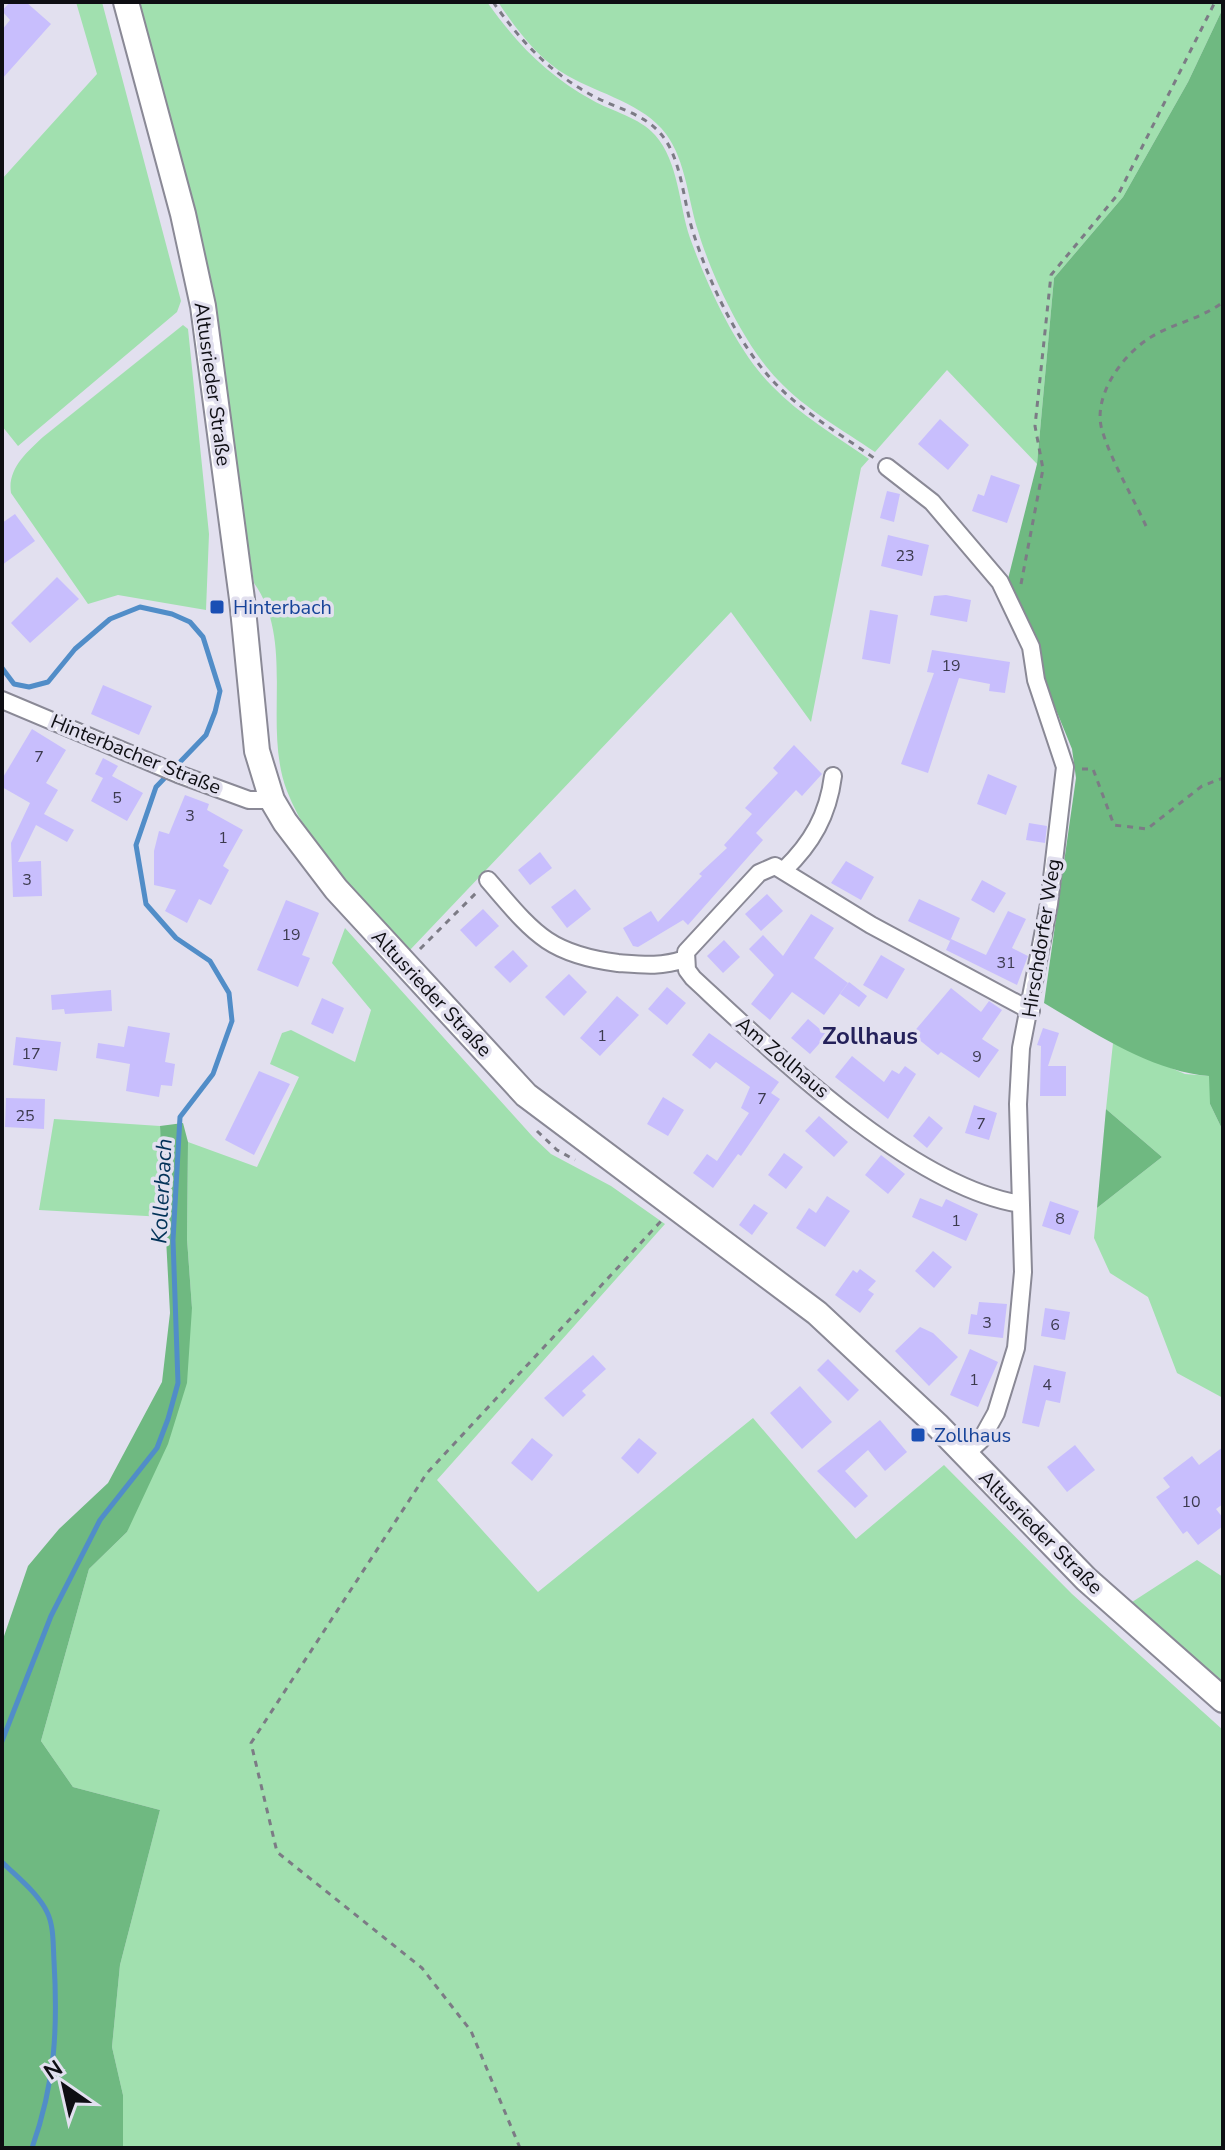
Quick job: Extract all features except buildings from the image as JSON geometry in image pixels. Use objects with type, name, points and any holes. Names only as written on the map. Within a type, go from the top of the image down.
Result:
[{"type":"main road","name":"Altusrieder Straße","points":[[126,2],[183,214],[203,306],[240,584],[257,751],[272,800],[336,889],[526,1095],[817,1313],[889,1378],[1086,1579],[1223,1700]]},
{"type":"street","name":"Hirschdorfer Weg","points":[[887,467],[932,502],[960,531],[1014,607],[1031,647],[1036,680],[1065,767],[1049,904],[1031,1011],[1021,1048],[1018,1090],[1023,1272],[1016,1348],[996,1413],[981,1440],[965,1455]]},
{"type":"street","name":"Hinterbacher Straße","points":[[3,706],[249,800],[272,800]]},
{"type":"street","points":[[784,870],[803,851],[822,820],[833,776]]},
{"type":"street","points":[[488,880],[533,930],[561,951],[584,958],[649,966],[685,959],[692,943],[759,873],[775,866],[871,925],[1031,1011]]},
{"type":"street","name":"Am Zollhaus","points":[[685,959],[693,978],[732,1014],[897,1151],[934,1172],[1005,1202],[1021,1204]]},
{"type":"path","points":[[493,2],[520,41],[562,77],[634,114],[661,134],[671,149],[693,234],[711,281],[765,371],[787,394],[887,467]]},
{"type":"path","points":[[1014,607],[1043,469],[1035,426],[1051,275],[1119,193],[1215,2]]},
{"type":"path","points":[[1146,526],[1101,427],[1106,389],[1119,366],[1150,337],[1208,313],[1223,302]]},
{"type":"path","points":[[1065,767],[1093,769],[1114,825],[1147,829],[1202,786],[1223,778]]},
{"type":"path","points":[[406,964],[488,880]]},
{"type":"path","points":[[520,2148],[471,2031],[422,1968],[277,1852],[251,1743],[427,1473],[666,1216]]},
{"type":"green space","points":[[76,2],[102,2],[181,301],[177,312],[18,446],[2,426],[2,179],[97,74]]},
{"type":"green space","points":[[136,2],[487,2],[510,32],[547,69],[576,90],[634,119],[655,135],[674,171],[686,225],[705,276],[746,354],[772,386],[794,406],[869,459],[861,468],[811,722],[731,612],[409,951],[325,856],[297,814],[287,791],[277,739],[273,631],[266,606],[254,583],[211,308]]},
{"type":"green space","points":[[498,2],[1223,2],[1223,8],[1188,82],[1123,197],[1054,278],[1037,464],[947,370],[875,452],[800,400],[765,365],[730,310],[704,249],[678,156],[666,134],[634,107],[557,69],[521,33]]},
{"type":"green space","points":[[1223,8],[1223,1131],[1210,1104],[1209,1076],[1187,1073],[1144,1059],[1044,1003],[1076,778],[1072,749],[1041,673],[1039,649],[1008,579],[1037,464],[1054,278],[1123,197],[1188,82]]},
{"type":"green space","points":[[183,325],[188,329],[209,534],[206,610],[118,595],[88,604],[11,493],[12,476],[20,462],[43,437]]},
{"type":"green space","points":[[345,928],[551,1154],[611,1186],[665,1224],[437,1480],[538,1592],[753,1418],[856,1539],[944,1465],[1072,1594],[1223,1730],[1223,2148],[123,2148],[123,2095],[112,2047],[120,1965],[160,1810],[73,1787],[41,1741],[89,1569],[127,1532],[192,1308],[187,1239],[188,1142],[257,1167],[299,1077],[270,1064],[282,1033],[291,1030],[355,1062],[371,1010],[332,963]]},
{"type":"green space","points":[[1113,1043],[1185,1074],[1210,1076],[1210,1104],[1223,1131],[1223,1398],[1177,1373],[1148,1297],[1110,1273],[1094,1238],[1097,1208],[1162,1157],[1106,1109]]},
{"type":"green space","points":[[1106,1109],[1162,1157],[1097,1208]]},
{"type":"green space","points":[[54,1119],[160,1126],[165,1173],[164,1217],[39,1210]]},
{"type":"green space","points":[[183,1123],[188,1142],[187,1239],[192,1308],[187,1383],[168,1444],[127,1532],[89,1569],[41,1741],[73,1787],[160,1810],[120,1965],[112,2047],[123,2095],[123,2148],[2,2148],[2,1642],[28,1566],[59,1529],[108,1483],[162,1382],[170,1313],[160,1126]]},
{"type":"green space","points":[[1197,1560],[1223,1577],[1223,1687],[1129,1604]]},
{"type":"waterway","name":"Kollerbach","points":[[2,668],[14,684],[29,687],[48,682],[75,649],[110,619],[140,607],[172,614],[190,622],[203,637],[220,691],[215,712],[206,735],[156,787],[136,845],[146,904],[176,938],[210,961],[229,993],[232,1021],[213,1074],[180,1117],[173,1240],[178,1383],[168,1419],[157,1448],[100,1520],[51,1616],[2,1741]]},
{"type":"waterway","name":"Kollerbach","points":[[2,1862],[43,1905],[53,1936],[53,2056],[46,2101],[32,2148]]},
{"type":"place","name":"Hinterbach","points":[[217,607]]},
{"type":"place","name":"Zollhaus","points":[[918,1435]]},
{"type":"district","name":"Zollhaus","points":[[870,1036]]}]
